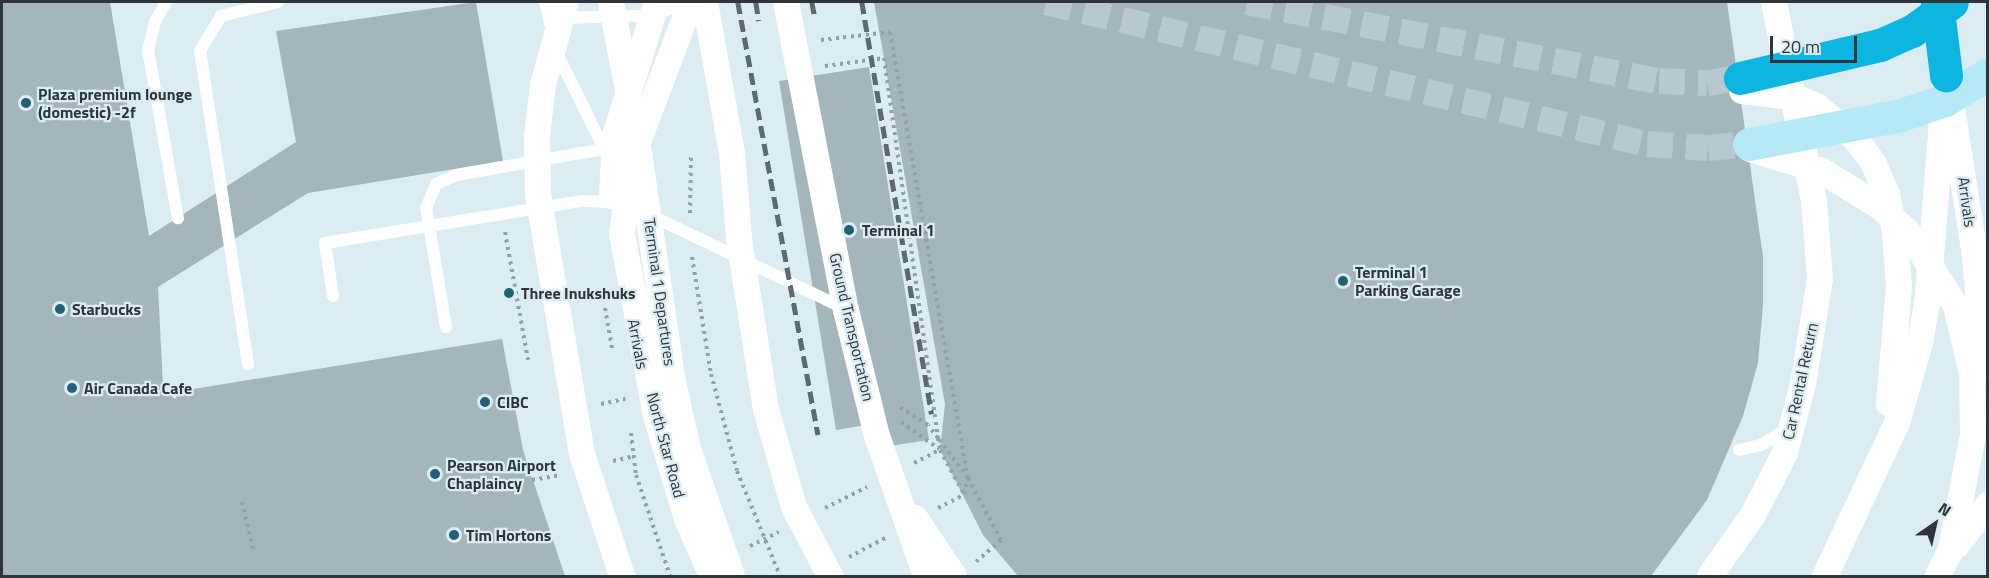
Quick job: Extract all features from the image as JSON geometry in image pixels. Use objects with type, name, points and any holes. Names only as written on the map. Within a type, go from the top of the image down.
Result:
[{"type":"highway","points":[[1937,2],[1946,75]]},
{"type":"highway","points":[[1741,85],[1880,45],[1912,31],[1952,2]]},
{"type":"street","name":"Terminal 1 Departures","points":[[611,2],[645,181],[673,382],[704,507],[732,576]]},
{"type":"street","name":"Arrivals","points":[[657,2],[615,136],[613,216],[663,456],[706,576]]},
{"type":"street","name":"North Star Road","points":[[691,2],[631,161],[623,202],[622,234],[656,416],[687,519],[712,576]]},
{"type":"street","points":[[697,2],[731,255],[761,423],[779,487],[818,576]]},
{"type":"street","points":[[705,2],[732,153],[739,239],[766,409],[794,507],[830,576]]},
{"type":"street","name":"Ground Transportation","points":[[786,2],[846,310],[877,436],[926,576]]},
{"type":"street","name":"Car Rental Return","points":[[1710,576],[1753,515],[1785,453],[1820,279],[1814,201],[1774,2]]},
{"type":"street","points":[[557,10],[543,85],[537,136],[538,194],[582,454],[621,576]]},
{"type":"street","points":[[1749,146],[1901,115],[1945,100],[1988,74]]},
{"type":"street","points":[[1825,576],[1862,505],[1897,423],[1920,343],[1946,75]]},
{"type":"street","name":"Arrivals","points":[[1946,75],[1975,256],[1985,400],[1971,515],[1948,565]]},
{"type":"street","points":[[1741,85],[1798,98],[1818,107],[1856,139],[1887,195],[1899,286],[1894,376],[1886,424],[1862,505]]},
{"type":"street","points":[[1749,146],[1822,171],[1879,206],[1908,232],[1956,306],[1972,373],[1973,435],[1948,565]]},
{"type":"street","points":[[877,436],[912,513],[961,573]]},
{"type":"street","points":[[1938,576],[1948,565],[1988,457]]},
{"type":"street","points":[[1933,576],[1988,505]]},
{"type":"lane","points":[[166,2],[155,22],[148,50],[178,218]]},
{"type":"lane","points":[[248,364],[200,51],[221,16],[278,2]]},
{"type":"lane","points":[[545,2],[557,10],[638,16],[658,14],[684,2]]},
{"type":"lane","points":[[557,10],[556,53],[605,149],[623,202]]},
{"type":"lane","points":[[446,327],[426,208],[436,184],[457,175],[605,149]]},
{"type":"lane","points":[[333,296],[325,243],[580,201],[623,202],[846,310]]},
{"type":"lane","points":[[1739,450],[1761,446],[1792,426]]},
{"type":"path","points":[[818,41],[890,32],[968,478],[964,494],[940,450],[929,440]]},
{"type":"path","points":[[821,67],[884,57],[940,450]]},
{"type":"path","points":[[690,226],[691,157]]},
{"type":"path","points":[[503,219],[528,360]]},
{"type":"path","points":[[690,249],[711,374],[737,471],[780,576]]},
{"type":"path","points":[[601,404],[624,399]]},
{"type":"path","points":[[886,405],[895,404],[928,425],[968,478],[1001,540],[961,573]]},
{"type":"path","points":[[612,462],[633,456]]},
{"type":"path","points":[[532,480],[565,474]]},
{"type":"path","points":[[242,502],[254,553]]},
{"type":"building","points":[[2,2],[110,2],[149,236],[296,142],[276,31],[476,2],[503,161],[308,193],[158,287],[163,387],[175,399],[181,391],[502,339],[523,450],[565,576],[2,576]]},
{"type":"building","name":"Terminal 1 Parking Garage","points":[[874,2],[1727,2],[1763,257],[1763,305],[1758,363],[1743,416],[1707,500],[1651,576],[1018,576],[983,535],[940,450],[945,404]]},
{"type":"building","points":[[869,67],[929,440],[870,449],[866,425],[836,430],[779,81]]},
{"type":"tunnel","points":[[1046,2],[1647,144],[1708,148],[1749,144]]},
{"type":"tunnel","points":[[1247,2],[1659,81],[1707,83],[1740,78]]},
{"type":"railway","points":[[738,2],[818,435]]},
{"type":"railway","points":[[756,2],[759,21]]},
{"type":"railway","points":[[812,2],[815,18]]},
{"type":"railway","points":[[862,2],[932,414]]},
{"type":"place","name":"Plaza premium lounge (domestic) -2f","points":[[26,103]]},
{"type":"place","name":"Terminal 1","points":[[849,230]]},
{"type":"place","name":"Terminal 1 Parking Garage","points":[[1343,281]]},
{"type":"place","name":"Three Inukshuks","points":[[509,293]]},
{"type":"place","name":"Starbucks","points":[[60,309]]},
{"type":"place","name":"Air Canada Cafe","points":[[72,388]]},
{"type":"place","name":"CIBC","points":[[485,402]]},
{"type":"place","name":"Pearson Airport Chaplaincy","points":[[435,474]]},
{"type":"place","name":"Tim Hortons","points":[[454,535]]}]
